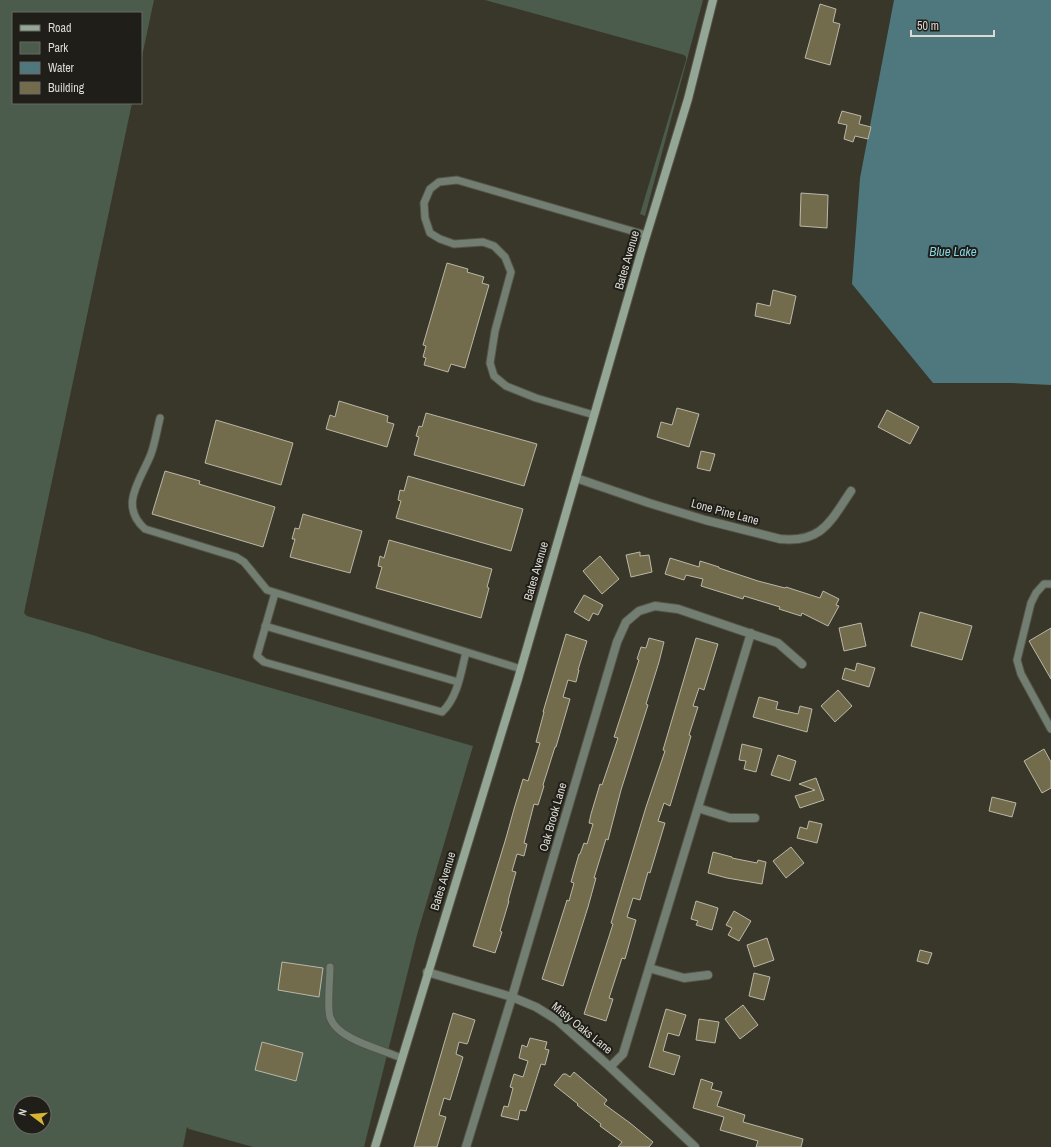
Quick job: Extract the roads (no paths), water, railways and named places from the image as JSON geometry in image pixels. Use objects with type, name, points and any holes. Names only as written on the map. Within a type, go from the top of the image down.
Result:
[{"type":"street","name":"Bates Avenue","points":[[375,1147],[521,669],[646,235],[688,99],[713,0]]},
{"type":"street","name":"Lone Pine Lane","points":[[576,478],[705,520],[780,539],[792,540],[807,538],[816,534],[828,525],[851,490]]},
{"type":"street","name":"Oak Brook Lane","points":[[466,1147],[617,642],[626,622],[639,611],[655,606],[678,609],[778,643],[802,664]]},
{"type":"street","points":[[610,1067],[623,1054],[751,633]]},
{"type":"street","points":[[698,808],[730,818],[755,818]]},
{"type":"street","points":[[649,968],[684,978],[708,975]]},
{"type":"street","name":"Misty Oaks Lane","points":[[428,972],[512,997],[536,1007],[557,1020],[610,1067],[695,1147]]},
{"type":"lane","points":[[594,415],[536,398],[506,386],[494,376],[490,363],[495,331],[511,272],[505,257],[494,246],[483,242],[454,244],[440,239],[430,233],[424,218],[424,203],[430,189],[439,182],[457,180],[646,235]]},
{"type":"lane","points":[[160,418],[150,455],[135,490],[132,502],[132,510],[136,522],[144,530],[236,557],[244,562],[267,590],[275,593],[521,669]]},
{"type":"lane","points":[[1051,584],[1044,584],[1036,593],[1032,602],[1017,660],[1021,674],[1051,729]]},
{"type":"lane","points":[[275,593],[257,656],[264,662],[442,712],[451,700],[458,682],[466,652]]},
{"type":"lane","points":[[265,626],[458,682]]},
{"type":"lane","points":[[330,967],[329,1016],[332,1024],[353,1039],[401,1058]]},
{"type":"water","name":"Blue Lake","points":[[894,0],[1051,0],[1051,385],[1012,383],[933,383],[852,284],[860,178]]}]
